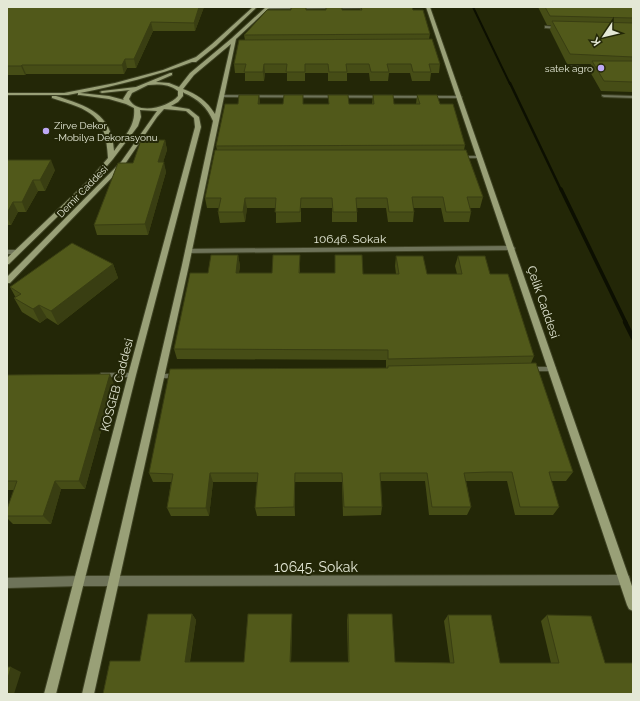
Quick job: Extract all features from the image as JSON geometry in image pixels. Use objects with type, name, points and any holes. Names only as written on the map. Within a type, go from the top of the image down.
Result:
[{"type":"main road","points":[[128,103],[126,99],[128,94],[181,68],[197,58],[222,38],[255,7]]},
{"type":"main road","name":"Çelik Caddesi","points":[[428,7],[512,248],[633,605]]},
{"type":"main road","points":[[81,94],[109,98],[128,103],[137,108],[147,109],[163,107],[178,100],[181,96],[180,90],[192,74],[267,8]]},
{"type":"main road","points":[[88,694],[112,581],[188,251],[212,158],[216,121],[234,38]]},
{"type":"main road","points":[[64,94],[134,81],[197,58]]},
{"type":"main road","points":[[7,94],[81,94],[118,90],[144,85],[167,84],[192,94],[202,101],[212,111],[216,121]]},
{"type":"main road","points":[[46,94],[88,110],[101,120],[109,133],[111,158]]},
{"type":"main road","name":"Demir Caddesi","points":[[7,281],[123,163],[155,116],[163,107]]},
{"type":"main road","name":"KOSGEB Caddesi","points":[[50,694],[78,581],[198,127],[196,117],[192,113],[179,108],[163,107]]},
{"type":"main road","name":"Demir Caddesi","points":[[7,262],[93,179],[111,158],[135,126],[138,117],[137,108]]},
{"type":"street","points":[[267,8],[374,7]]},
{"type":"street","points":[[546,28],[562,28]]},
{"type":"street","points":[[572,67],[602,68]]},
{"type":"street","points":[[222,96],[460,97]]},
{"type":"street","points":[[604,96],[633,97]]},
{"type":"street","name":"10646. Sokak","points":[[188,251],[512,248]]},
{"type":"street","points":[[7,252],[17,252]]},
{"type":"street","name":"10645. Sokak","points":[[7,583],[78,581],[625,580]]},
{"type":"lane","points":[[434,45],[442,45]]},
{"type":"lane","points":[[233,46],[241,46]]},
{"type":"lane","points":[[457,157],[480,157]]},
{"type":"lane","points":[[521,370],[553,369]]},
{"type":"lane","points":[[93,376],[132,375]]},
{"type":"lane","points":[[160,376],[184,376]]},
{"type":"building","points":[[7,7],[199,7],[194,23],[151,22],[134,59],[125,59],[122,65],[7,66]]},
{"type":"building","points":[[291,7],[306,7],[306,10],[326,10],[326,7],[342,7],[342,10],[362,10],[361,7],[412,7],[413,10],[423,10],[430,34],[244,35],[267,10],[291,10]]},
{"type":"building","points":[[545,7],[633,7],[633,18],[550,16]]},
{"type":"building","points":[[552,21],[633,23],[633,57],[570,54]]},
{"type":"building","points":[[432,39],[440,64],[429,64],[431,72],[413,72],[411,64],[387,64],[389,72],[371,72],[369,64],[346,64],[347,72],[329,72],[328,64],[305,64],[305,72],[286,72],[287,64],[264,64],[263,72],[244,72],[246,64],[234,64],[239,40]]},
{"type":"building","points":[[592,61],[633,61],[633,82],[604,81]]},
{"type":"building","points":[[239,95],[259,95],[258,104],[283,104],[284,95],[303,95],[303,104],[329,104],[328,95],[348,95],[349,104],[374,104],[373,95],[393,95],[394,104],[420,104],[417,95],[437,95],[440,104],[453,104],[465,145],[216,146],[225,104],[238,104]]},
{"type":"building","points":[[141,140],[165,140],[158,162],[164,162],[145,224],[94,225],[118,163],[133,163]]},
{"type":"building","points":[[215,150],[466,150],[483,197],[467,197],[471,212],[446,212],[443,197],[412,197],[414,212],[389,212],[387,198],[356,198],[357,212],[333,212],[332,198],[301,198],[300,212],[275,212],[276,198],[245,198],[243,212],[218,212],[221,198],[205,198]]},
{"type":"building","points":[[7,160],[51,160],[40,180],[33,180],[22,202],[13,202],[7,213]]},
{"type":"building","points":[[72,243],[113,264],[51,311],[39,305],[33,309],[14,298],[21,294],[10,287]]},
{"type":"building","points":[[211,255],[238,255],[236,273],[272,273],[273,255],[300,255],[299,273],[335,273],[335,255],[362,255],[363,274],[399,274],[396,256],[423,256],[427,274],[462,274],[458,256],[485,256],[490,274],[508,274],[534,356],[388,359],[388,350],[174,349],[190,273],[208,273]]},
{"type":"building","points":[[536,363],[573,472],[549,472],[559,507],[520,507],[512,472],[488,472],[464,473],[471,507],[432,507],[427,473],[380,473],[382,507],[344,507],[342,473],[295,473],[294,507],[255,508],[258,473],[210,473],[206,508],[167,508],[173,474],[149,473],[170,369],[388,368],[388,366]]},
{"type":"building","points":[[110,374],[79,481],[55,481],[43,516],[7,516],[7,509],[17,481],[7,481],[7,375]]},
{"type":"building","points":[[148,614],[192,614],[185,662],[244,662],[248,614],[292,614],[290,662],[349,662],[348,614],[392,614],[395,662],[454,663],[448,615],[491,615],[500,663],[559,663],[547,615],[591,616],[605,663],[633,663],[633,694],[103,694],[110,661],[140,661]]},
{"type":"building","points":[[7,667],[11,667],[7,682]]},
{"type":"waterway","points":[[473,7],[510,84]]},
{"type":"waterway","points":[[510,83],[561,190]]},
{"type":"waterway","points":[[561,189],[626,323]]},
{"type":"waterway","points":[[625,322],[633,338]]},
{"type":"place","name":"satek agro","points":[[601,68]]},
{"type":"place","name":"Zirve Dekor -Mobilya Dekorasyonu","points":[[46,131]]}]
